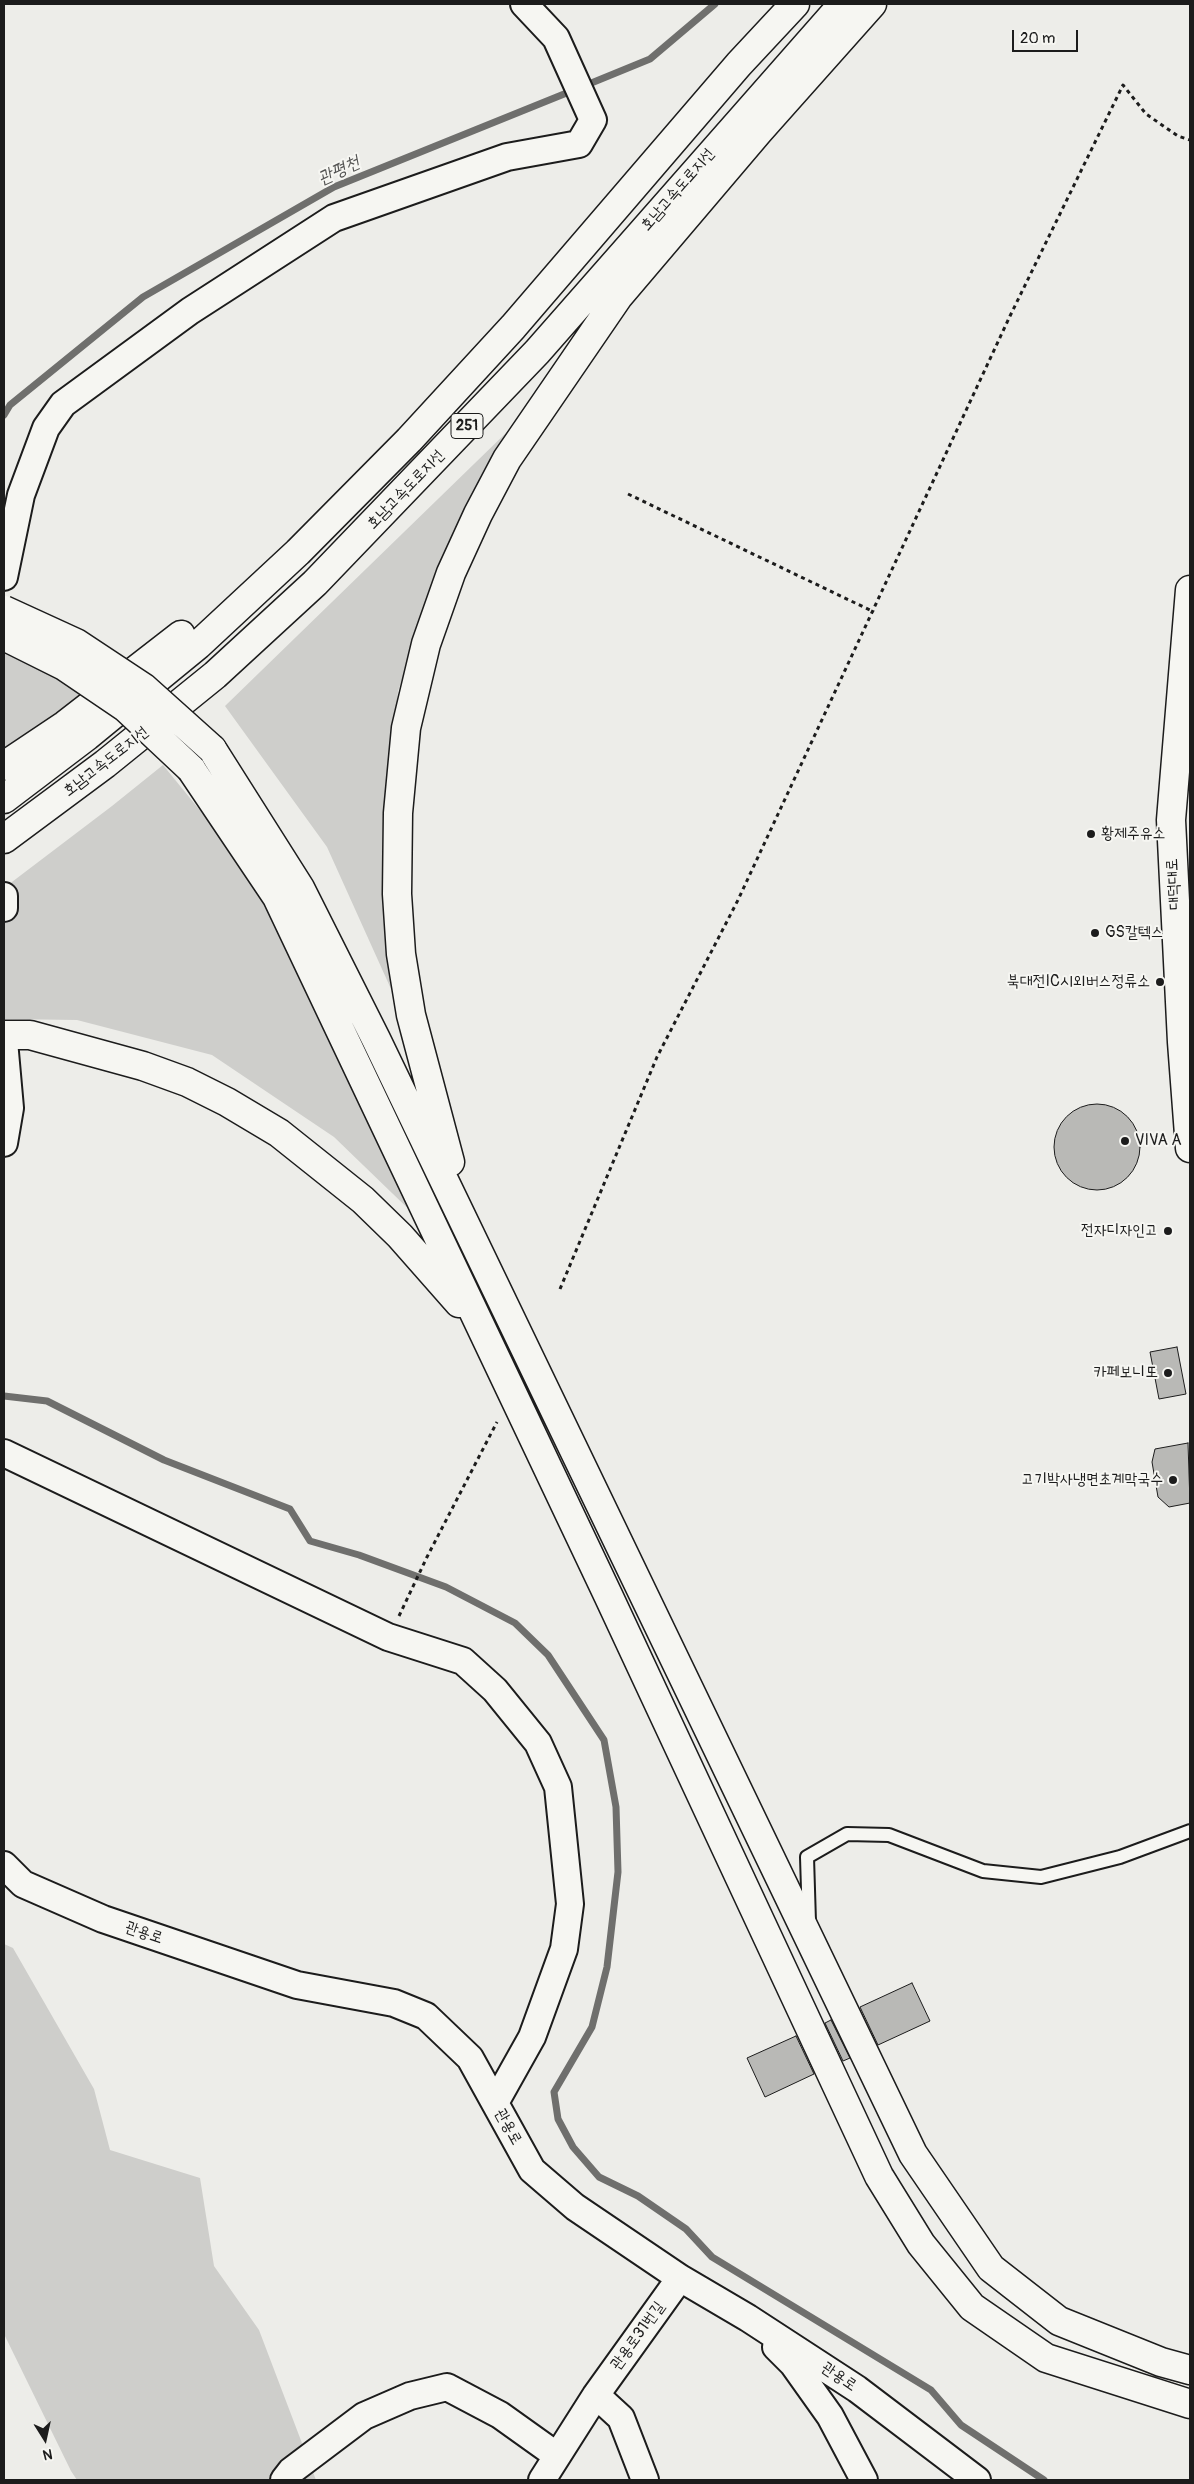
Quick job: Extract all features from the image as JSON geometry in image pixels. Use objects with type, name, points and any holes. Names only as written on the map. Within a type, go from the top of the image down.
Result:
[{"type":"main road","name":"호남고속도로지선","points":[[4,799],[190,651],[248,599],[409,440],[513,328],[739,64],[795,4]]},
{"type":"main road","name":"호남고속도로지선","points":[[4,839],[105,764],[215,675],[315,583],[537,352],[843,4]]},
{"type":"main road","points":[[483,1260],[454,1178],[433,1104],[411,1015],[402,954],[397,894],[398,814],[406,728],[426,644],[451,573],[478,514],[507,459],[618,297],[759,131],[872,4]]},
{"type":"main road","name":"대덕대로","points":[[1190,590],[1171,820],[1182,1042],[1190,1148]]},
{"type":"main road","points":[[12,760],[65,725],[205,617],[248,599]]},
{"type":"main road","points":[[4,610],[76,643],[144,688],[212,749],[300,888],[483,1260],[913,2154],[992,2268],[1058,2321],[1161,2362],[1190,2370]]},
{"type":"main road","points":[[4,636],[64,666],[126,708],[190,769],[277,897],[499,1363],[879,2176],[921,2244],[972,2307],[1046,2358],[1190,2404]]},
{"type":"main road","points":[[17,1035],[143,1066],[187,1082],[227,1102],[279,1132],[363,1200],[400,1236],[464,1309],[499,1363]]},
{"type":"street","points":[[4,577],[21,495],[46,428],[63,404],[190,310],[334,218],[507,157],[579,144],[592,120],[556,38],[524,4]]},
{"type":"street","points":[[4,896],[4,908]]},
{"type":"street","points":[[4,1042],[10,1108],[4,1143]]},
{"type":"street","points":[[4,1453],[388,1637],[463,1661],[495,1690],[538,1743],[558,1787],[570,1904],[564,1949],[532,2037],[495,2103]]},
{"type":"street","name":"관용로","points":[[4,1865],[23,1884],[103,1919],[297,1985],[394,2003],[426,2016],[470,2058],[532,2170],[575,2207],[680,2278],[748,2318],[857,2389],[977,2480]]},
{"type":"street","name":"관용로31번길","points":[[542,2480],[596,2394],[680,2278]]},
{"type":"street","points":[[748,2318],[794,2364],[830,2416],[864,2480]]},
{"type":"street","points":[[284,2480],[292,2470],[364,2416],[410,2396],[447,2387],[500,2415],[556,2455]]},
{"type":"street","points":[[830,2416],[857,2389]]},
{"type":"street","points":[[596,2394],[621,2418],[645,2480]]},
{"type":"lane","points":[[809,1937],[807,1856],[847,1834],[889,1835],[983,1871],[1041,1877],[1120,1857],[1190,1831]]},
{"type":"path","points":[[560,1289],[657,1057],[738,900],[874,612],[1010,316],[1123,85],[1146,114],[1178,136],[1190,140]]},
{"type":"path","points":[[628,494],[874,612]]},
{"type":"path","points":[[398,1618],[427,1557],[498,1422]]},
{"type":"shaded area","points":[[510,429],[446,553],[398,691],[385,849],[391,989],[327,847],[225,706]]},
{"type":"shaded area","points":[[4,648],[96,694],[4,761]]},
{"type":"shaded area","points":[[163,765],[216,830],[267,904],[422,1222],[334,1137],[212,1055],[77,1020],[4,1019],[4,888]]},
{"type":"shaded area","points":[[4,1944],[13,1948],[94,2089],[110,2150],[200,2178],[214,2266],[259,2330],[316,2480],[77,2480],[71,2471],[4,2334]]},
{"type":"building","points":[[1097,1104],[1114,1107],[1128,1116],[1137,1130],[1140,1147],[1137,1164],[1128,1178],[1114,1187],[1097,1190],[1080,1187],[1066,1178],[1057,1164],[1054,1147],[1057,1130],[1066,1116],[1080,1107]]},
{"type":"building","name":"카페보니또","points":[[1177,1347],[1186,1394],[1159,1399],[1150,1352]]},
{"type":"building","name":"고기박사냉면초계막국수","points":[[1188,1443],[1190,1503],[1169,1507],[1158,1497],[1152,1462],[1155,1449]]},
{"type":"building","points":[[912,1983],[930,2021],[878,2045],[860,2007]]},
{"type":"building","points":[[831,2020],[850,2058],[843,2061],[825,2023]]},
{"type":"building","points":[[796,2036],[814,2074],[765,2097],[747,2058]]},
{"type":"waterway","name":"관평천","points":[[584,86],[650,59],[715,4]]},
{"type":"waterway","name":"관평천","points":[[4,415],[10,405],[143,297],[334,187],[574,90]]},
{"type":"waterway","points":[[4,1396],[47,1401],[164,1460],[290,1509],[310,1541],[359,1555],[446,1587],[515,1623],[548,1655],[604,1740],[616,1807],[618,1872],[607,1967],[592,2027],[554,2092],[558,2119],[573,2147],[599,2177],[638,2196],[686,2229],[712,2257],[931,2390],[961,2425],[1044,2480]]},
{"type":"place","name":"황제주유소","points":[[1091,834]]},
{"type":"place","name":"GS칼텍스","points":[[1095,933]]},
{"type":"place","name":"북대전IC시외버스정류소","points":[[1160,982]]},
{"type":"place","name":"VIVA A","points":[[1125,1141]]},
{"type":"place","name":"전자디자인고","points":[[1168,1231]]},
{"type":"place","name":"카페보니또","points":[[1168,1373]]},
{"type":"place","name":"고기박사냉면초계막국수","points":[[1173,1480]]}]
